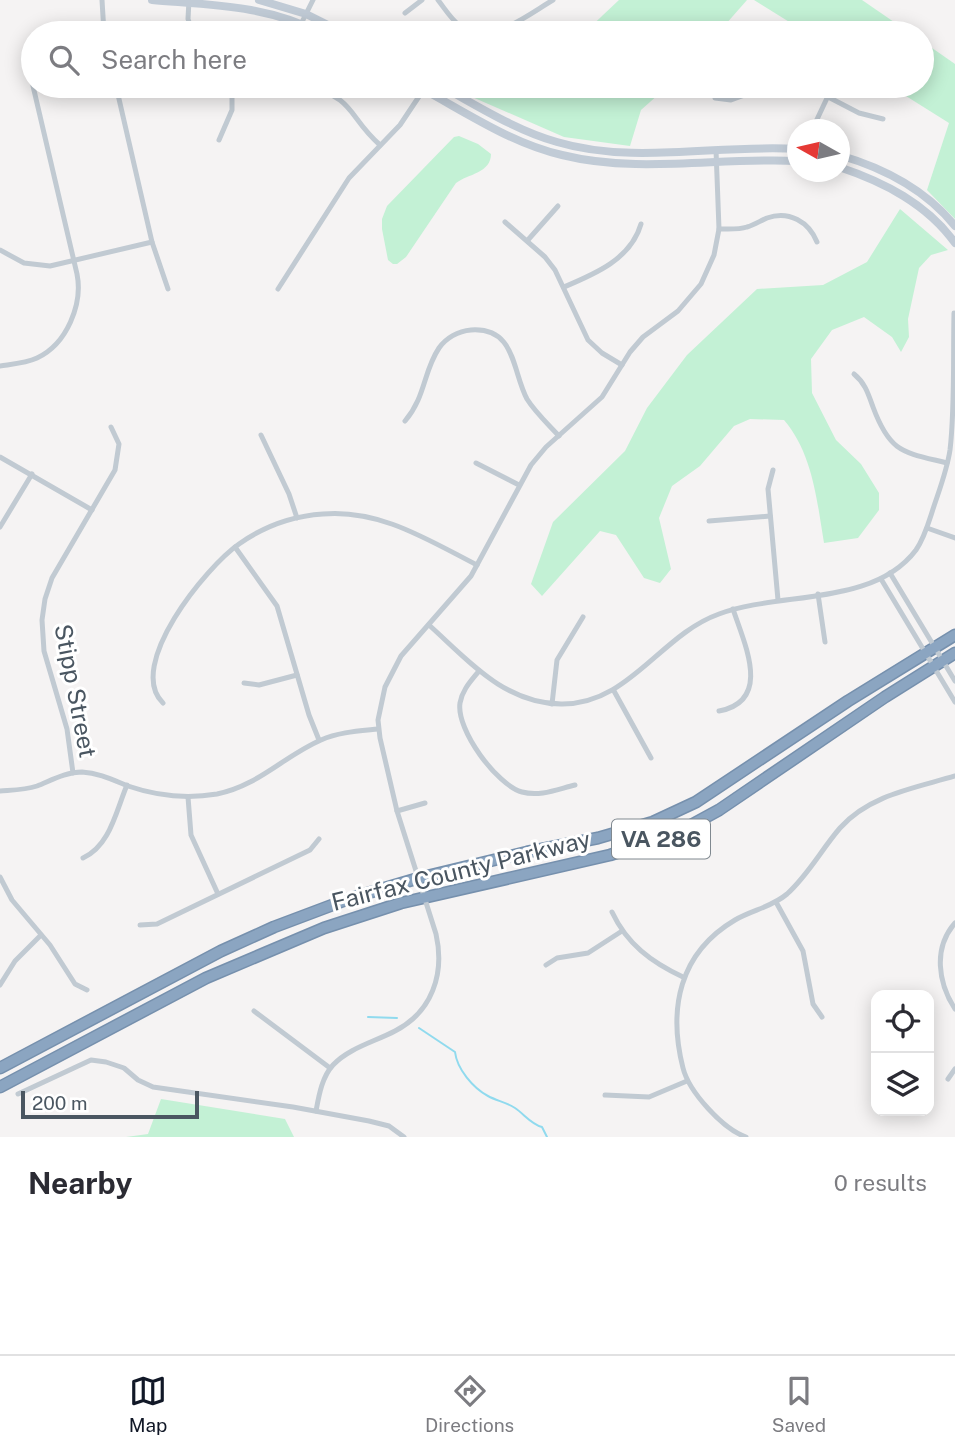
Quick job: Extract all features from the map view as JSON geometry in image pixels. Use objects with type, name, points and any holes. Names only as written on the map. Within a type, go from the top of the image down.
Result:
[{"type":"highway","name":"Fairfax County Parkway","points":[[0,1068],[244,940],[351,898],[419,878],[598,838],[653,822],[696,802],[924,652],[955,635]]},
{"type":"highway","name":"Fairfax County Parkway","points":[[0,1087],[243,961],[324,928],[424,897],[610,855],[673,835],[719,810],[955,653]]},
{"type":"main road","points":[[152,0],[258,11],[290,21]]},
{"type":"main road","points":[[259,0],[320,21]]},
{"type":"main road","points":[[441,98],[514,139],[562,155],[613,163],[787,161]]},
{"type":"main road","points":[[464,98],[526,131],[570,146],[616,152],[787,149]]},
{"type":"main road","points":[[850,159],[904,182],[932,202],[955,226]]},
{"type":"main road","points":[[850,171],[908,198],[941,226],[955,243]]},
{"type":"street","points":[[102,0],[103,21]]},
{"type":"street","points":[[302,21],[313,0]]},
{"type":"street","points":[[405,13],[422,0]]},
{"type":"street","points":[[438,0],[456,21]]},
{"type":"street","points":[[515,21],[553,0]]},
{"type":"street","points":[[189,2],[189,21]]},
{"type":"street","points":[[0,366],[38,358],[50,350],[60,340],[76,308],[78,296],[79,281],[36,98]]},
{"type":"street","points":[[119,98],[152,242],[169,289]]},
{"type":"street","points":[[219,140],[232,110],[232,98]]},
{"type":"street","points":[[339,98],[380,145]]},
{"type":"street","points":[[278,289],[349,178],[408,116],[417,98]]},
{"type":"street","points":[[715,98],[736,98]]},
{"type":"street","points":[[818,119],[827,98]]},
{"type":"street","points":[[832,98],[859,113],[883,119]]},
{"type":"street","points":[[316,1111],[320,1089],[331,1068],[344,1055],[405,1025],[420,1012],[431,995],[438,974],[439,953],[397,811],[378,729],[381,700],[390,674],[401,656],[467,582],[531,465],[603,397],[643,337],[678,311],[697,290],[712,264],[719,229],[716,150]]},
{"type":"street","points":[[527,241],[558,206]]},
{"type":"street","points":[[719,229],[744,228],[773,216],[783,216],[805,223],[813,230],[817,242]]},
{"type":"street","points":[[505,222],[552,265],[588,340],[602,353],[622,365]]},
{"type":"street","points":[[564,287],[612,263],[636,239],[641,224]]},
{"type":"street","points":[[0,250],[31,265],[50,266],[152,242]]},
{"type":"street","points":[[429,625],[479,671],[516,696],[552,704],[579,703],[614,691],[689,630],[713,616],[778,600],[858,588],[881,579],[915,552],[927,528],[947,463],[952,430],[954,313]]},
{"type":"street","points":[[405,421],[421,398],[440,347],[457,333],[475,330],[498,337],[509,349],[527,397],[559,436]]},
{"type":"street","points":[[854,374],[865,386],[880,426],[892,443],[909,453],[947,463]]},
{"type":"street","name":"Stipp Street","points":[[73,773],[67,729],[44,651],[42,620],[52,578],[112,477],[119,444],[111,427]]},
{"type":"street","points":[[261,435],[289,494],[297,518]]},
{"type":"street","points":[[0,457],[92,510]]},
{"type":"street","points":[[476,463],[519,485]]},
{"type":"street","points":[[773,470],[768,485],[778,600]]},
{"type":"street","points":[[0,527],[32,474]]},
{"type":"street","points":[[163,703],[153,680],[154,662],[159,646],[204,576],[235,547],[271,526],[297,518],[338,513],[376,519],[411,531],[477,565]]},
{"type":"street","points":[[709,521],[770,516]]},
{"type":"street","points":[[927,528],[955,538]]},
{"type":"street","points":[[235,547],[277,606],[309,715],[320,740]]},
{"type":"street","points":[[890,573],[955,681]]},
{"type":"street","points":[[881,579],[955,702]]},
{"type":"street","points":[[818,594],[825,642]]},
{"type":"street","points":[[719,711],[736,706],[747,694],[751,680],[750,663],[733,609]]},
{"type":"street","points":[[552,704],[557,660],[583,617]]},
{"type":"street","points":[[479,671],[463,692],[460,718],[467,734],[498,776],[512,788],[529,793],[543,793],[575,785]]},
{"type":"street","points":[[244,683],[259,685],[297,675]]},
{"type":"street","points":[[614,691],[651,758]]},
{"type":"street","points":[[0,791],[27,789],[73,773],[101,775],[157,794],[187,797],[219,793],[246,785],[320,740],[378,729]]},
{"type":"street","points":[[746,1137],[738,1136],[711,1111],[687,1081],[678,1051],[676,1026],[683,977],[702,948],[718,932],[744,915],[776,902],[810,872],[841,826],[863,808],[889,795],[955,776]]},
{"type":"street","points":[[83,858],[104,842],[127,785]]},
{"type":"street","points":[[187,797],[191,835],[218,894]]},
{"type":"street","points":[[397,811],[425,803]]},
{"type":"street","points":[[140,925],[157,924],[310,850],[319,839]]},
{"type":"street","points":[[0,877],[12,900],[56,953],[75,984],[87,990]]},
{"type":"street","points":[[776,902],[803,951],[813,1004],[822,1017]]},
{"type":"street","points":[[612,912],[622,931],[651,960],[683,977]]},
{"type":"street","points":[[955,923],[944,939],[940,964],[947,995],[955,1009]]},
{"type":"street","points":[[547,965],[557,958],[588,953],[622,931]]},
{"type":"street","points":[[0,985],[15,961],[41,935]]},
{"type":"street","points":[[254,1011],[331,1068]]},
{"type":"street","points":[[18,1094],[85,1061],[96,1060],[124,1068],[138,1080],[153,1087],[316,1111],[386,1125],[404,1137]]},
{"type":"street","points":[[948,1079],[955,1069]]},
{"type":"street","points":[[605,1094],[649,1097],[687,1081]]},
{"type":"green space","points":[[619,0],[747,0],[729,21],[597,21]]},
{"type":"green space","points":[[754,0],[862,0],[893,21],[788,21]]},
{"type":"green space","points":[[934,49],[955,64],[955,219],[927,190],[949,123],[909,98],[934,98]]},
{"type":"green space","points":[[475,98],[654,98],[641,110],[630,146],[564,137]]},
{"type":"green space","points":[[459,136],[478,144],[491,154],[490,160],[483,169],[456,183],[406,257],[393,264],[388,260],[382,229],[382,219],[387,206],[454,137]]},
{"type":"green space","points":[[900,209],[948,250],[931,255],[919,268],[908,319],[909,337],[901,352],[892,337],[864,317],[832,330],[811,359],[812,393],[836,440],[861,464],[879,493],[879,510],[858,538],[824,543],[808,463],[794,433],[784,420],[750,419],[734,426],[700,466],[672,486],[659,518],[671,569],[660,583],[644,578],[616,535],[600,531],[542,596],[531,584],[553,522],[625,451],[647,408],[687,355],[757,289],[823,285],[867,262]]},
{"type":"green space","points":[[161,1099],[285,1119],[294,1137],[126,1137],[148,1134]]},
{"type":"waterway","points":[[368,1017],[397,1018]]},
{"type":"waterway","points":[[419,1028],[455,1052],[462,1071],[477,1088],[515,1108],[542,1127],[547,1137]]}]
